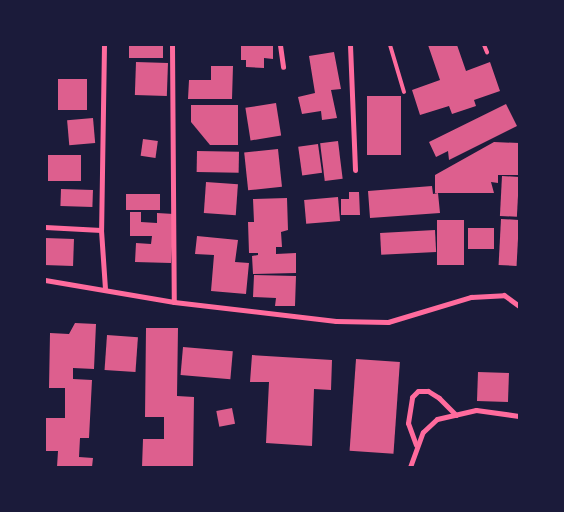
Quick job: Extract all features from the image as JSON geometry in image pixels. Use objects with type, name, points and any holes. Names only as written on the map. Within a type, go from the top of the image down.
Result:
[{"type":"street","points":[[104,45],[101,230],[105,288]]},
{"type":"street","points":[[172,45],[174,302]]},
{"type":"street","points":[[280,45],[283,67]]},
{"type":"street","points":[[350,45],[355,170]]},
{"type":"street","points":[[45,227],[101,230]]},
{"type":"street","points":[[45,280],[105,288],[174,302],[336,321],[388,322],[471,297],[504,294],[519,306]]},
{"type":"street","points":[[416,445],[408,422],[412,397],[418,391],[428,391],[439,398],[456,415]]},
{"type":"street","points":[[410,467],[416,445],[423,432],[436,420],[476,410],[519,416]]},
{"type":"lane","points":[[390,45],[404,92]]},
{"type":"lane","points":[[484,45],[486,52]]},
{"type":"building","points":[[129,45],[163,45],[163,58],[129,58]]},
{"type":"building","points":[[241,45],[273,45],[273,59],[264,58],[264,68],[246,67],[246,60],[241,60]]},
{"type":"building","points":[[428,45],[457,45],[466,71],[490,62],[500,91],[474,100],[476,106],[452,114],[449,106],[420,115],[412,90],[440,80]]},
{"type":"building","points":[[334,52],[341,89],[331,90],[337,118],[322,120],[321,111],[302,114],[298,97],[315,93],[309,56]]},
{"type":"building","points":[[136,62],[168,63],[167,96],[135,95]]},
{"type":"building","points":[[211,66],[233,66],[232,99],[188,99],[189,80],[211,80]]},
{"type":"building","points":[[58,79],[87,79],[87,110],[58,110]]},
{"type":"building","points":[[367,96],[401,96],[401,155],[367,155]]},
{"type":"building","points":[[276,103],[281,136],[251,140],[245,108]]},
{"type":"building","points":[[506,104],[517,126],[449,160],[448,151],[436,157],[429,142]]},
{"type":"building","points":[[191,105],[238,105],[238,145],[210,145],[191,122]]},
{"type":"building","points":[[93,118],[95,143],[69,145],[67,120]]},
{"type":"building","points":[[143,139],[158,141],[155,158],[141,156]]},
{"type":"building","points":[[338,141],[343,179],[325,181],[320,143]]},
{"type":"building","points":[[494,142],[519,143],[519,175],[498,175],[498,183],[491,182],[494,193],[435,193],[435,175]]},
{"type":"building","points":[[318,144],[322,173],[302,176],[298,147]]},
{"type":"building","points":[[278,149],[282,187],[248,190],[244,153]]},
{"type":"building","points":[[197,151],[239,152],[239,173],[197,172]]},
{"type":"building","points":[[48,155],[81,155],[81,181],[48,181]]},
{"type":"building","points":[[502,176],[519,177],[517,217],[500,216]]},
{"type":"building","points":[[206,182],[238,184],[236,215],[204,213]]},
{"type":"building","points":[[432,186],[433,194],[438,193],[440,213],[370,218],[368,191]]},
{"type":"building","points":[[61,189],[93,190],[92,207],[60,206]]},
{"type":"building","points":[[349,192],[359,192],[360,215],[341,215],[341,199],[349,199]]},
{"type":"building","points":[[126,194],[160,194],[160,210],[126,210]]},
{"type":"building","points":[[338,197],[340,221],[306,224],[304,200]]},
{"type":"building","points":[[287,198],[288,230],[281,232],[282,247],[276,247],[276,254],[296,253],[296,273],[253,274],[252,256],[258,255],[258,253],[249,253],[248,222],[254,222],[253,199]]},
{"type":"building","points":[[130,212],[141,212],[141,222],[157,223],[157,213],[174,214],[171,263],[135,262],[136,243],[151,244],[152,236],[130,236]]},
{"type":"building","points":[[501,219],[519,220],[517,266],[499,265]]},
{"type":"building","points":[[437,220],[464,220],[464,265],[437,265]]},
{"type":"building","points":[[468,228],[494,228],[494,249],[468,249]]},
{"type":"building","points":[[435,230],[436,252],[381,255],[380,233]]},
{"type":"building","points":[[197,236],[238,240],[235,262],[249,263],[246,294],[211,291],[214,255],[195,254]]},
{"type":"building","points":[[45,238],[74,239],[73,266],[45,265]]},
{"type":"building","points":[[254,275],[296,276],[295,306],[275,306],[276,298],[253,297]]},
{"type":"building","points":[[75,323],[96,324],[94,369],[73,368],[73,379],[92,380],[89,438],[80,438],[79,457],[93,458],[92,467],[57,467],[58,451],[45,451],[45,418],[65,418],[65,388],[49,388],[50,333],[69,334]]},
{"type":"building","points":[[146,328],[178,328],[177,396],[194,397],[193,467],[142,467],[143,439],[164,439],[164,417],[145,417]]},
{"type":"building","points":[[107,335],[138,337],[135,372],[105,370]]},
{"type":"building","points":[[183,347],[233,351],[230,379],[181,375]]},
{"type":"building","points":[[252,355],[332,360],[331,390],[314,389],[312,446],[266,443],[269,382],[250,382]]},
{"type":"building","points":[[356,359],[400,362],[393,454],[350,451]]},
{"type":"building","points":[[478,372],[509,373],[508,402],[477,401]]},
{"type":"building","points":[[232,408],[235,424],[219,427],[216,411]]}]
